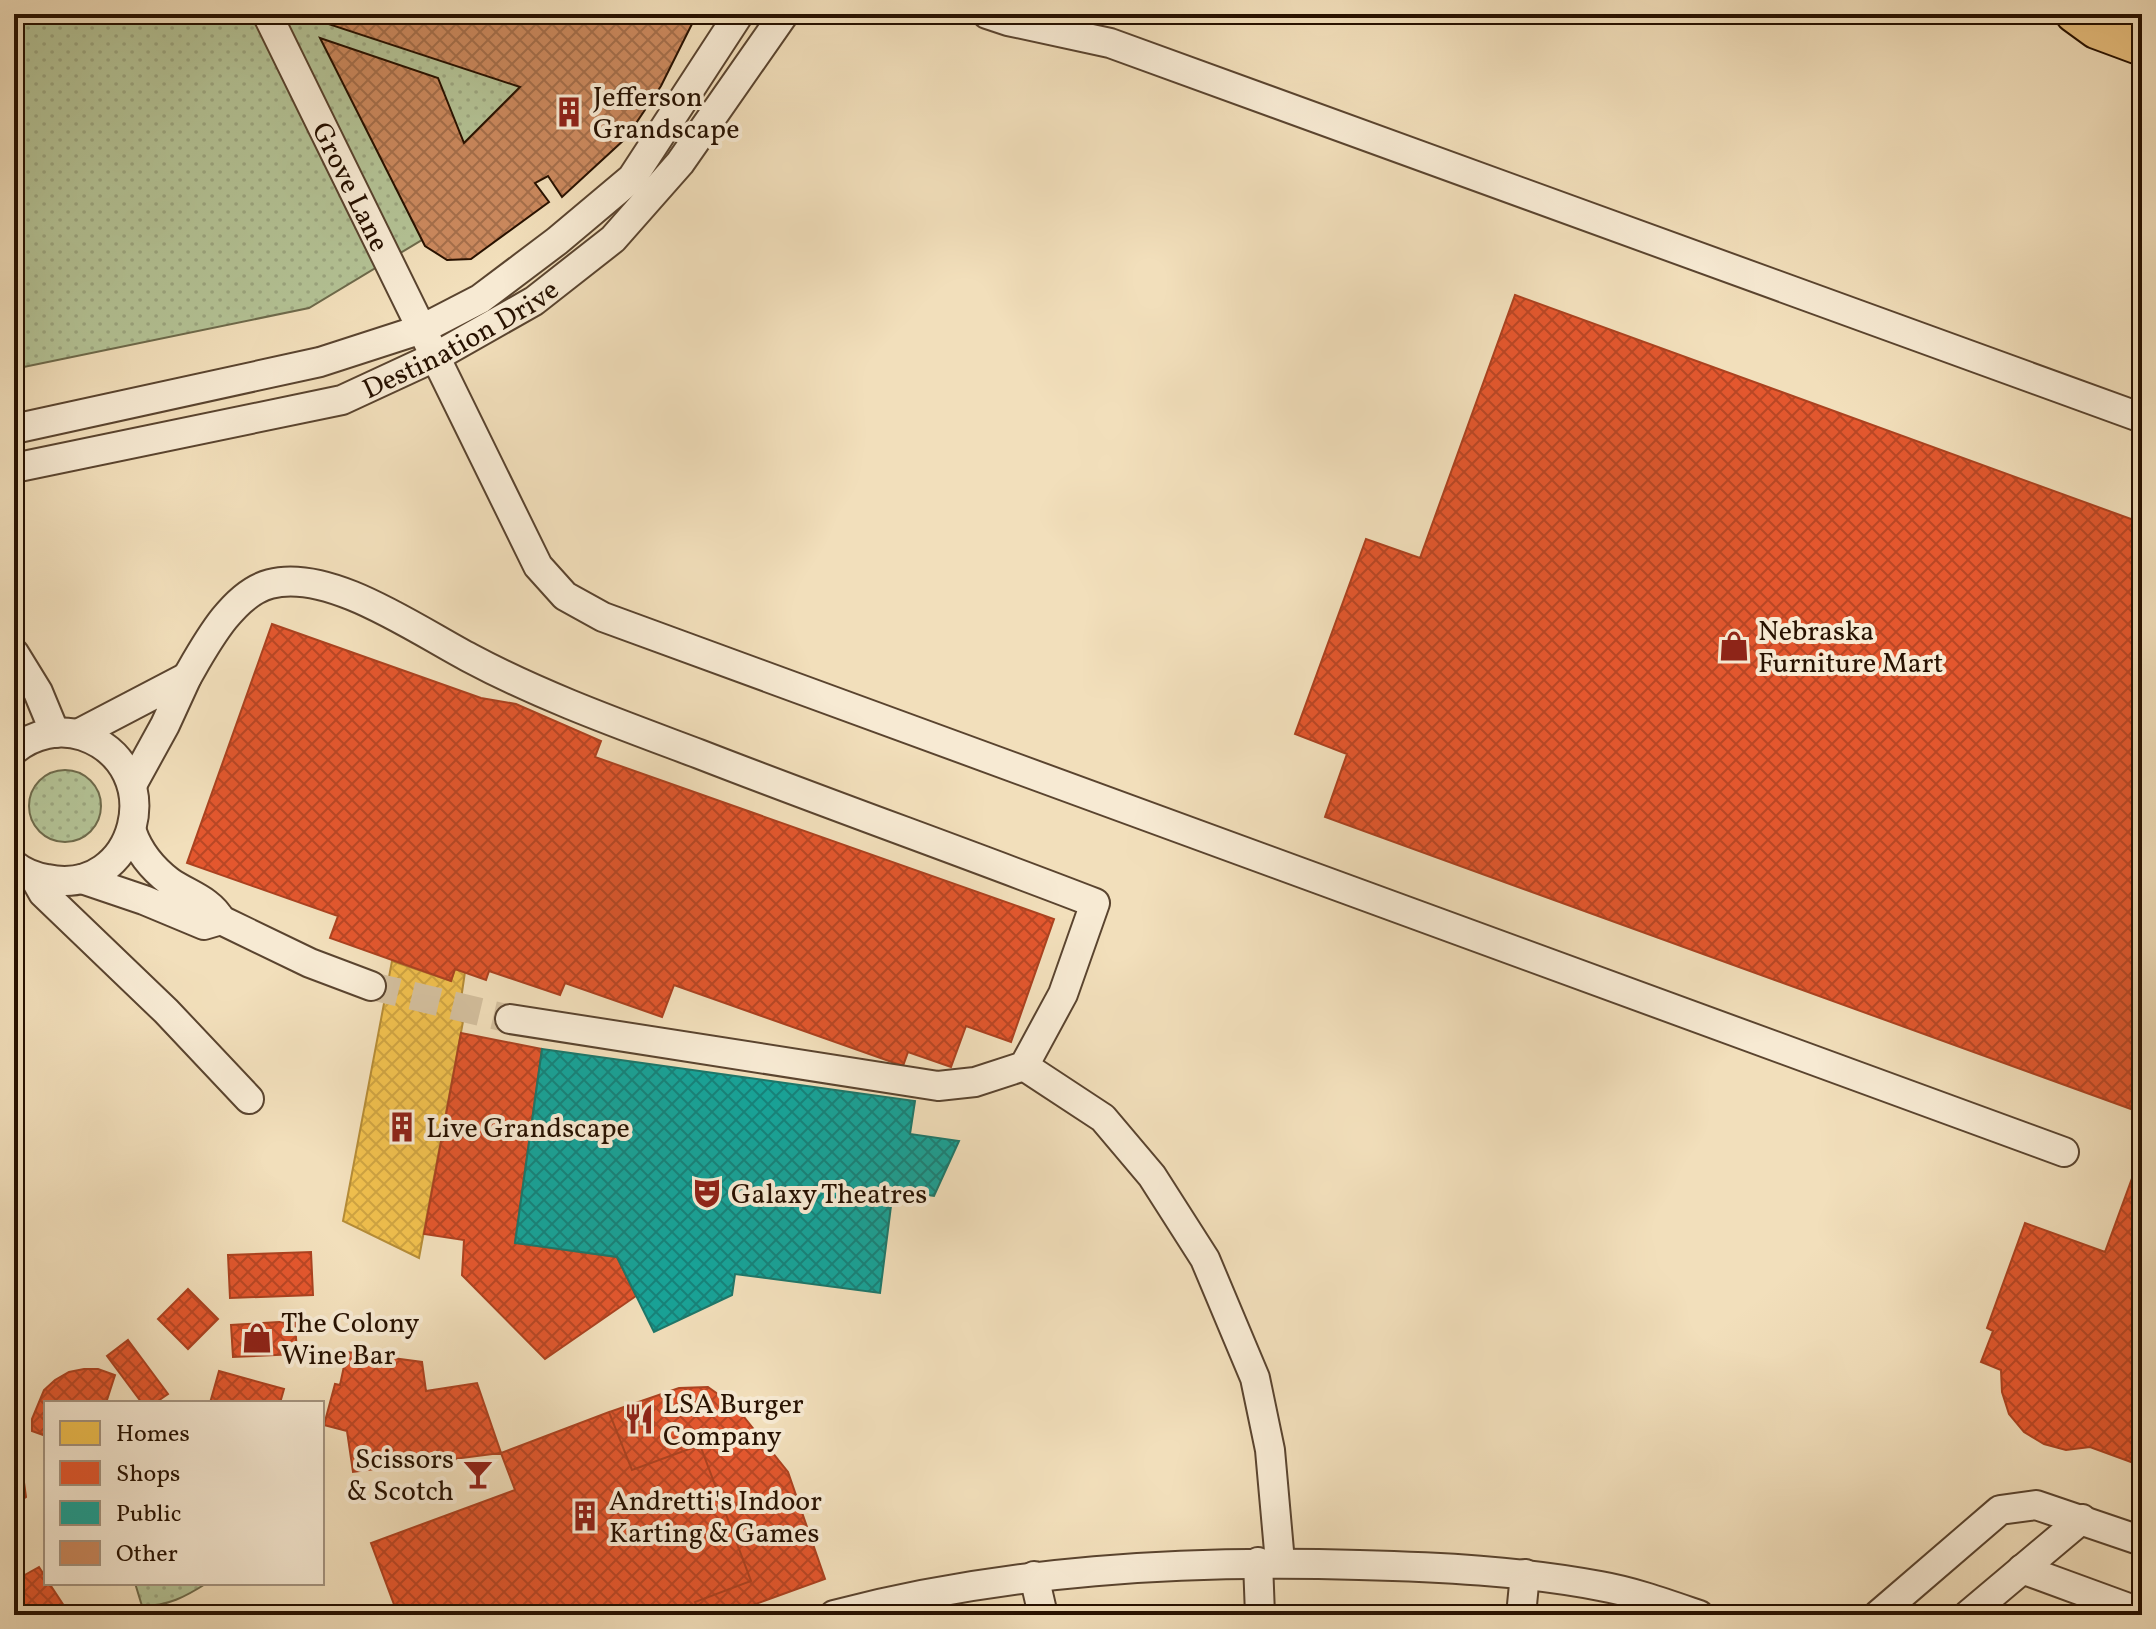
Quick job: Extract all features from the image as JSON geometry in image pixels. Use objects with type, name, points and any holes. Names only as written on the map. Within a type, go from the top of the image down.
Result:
[{"type":"main road","points":[[2074,14],[2096,30],[2142,47]]},
{"type":"street","name":"Grove Lane","points":[[267,14],[538,566],[565,596],[603,617],[2064,1152]]},
{"type":"street","name":"Destination Drive","points":[[14,429],[320,362],[422,329],[480,299],[557,241],[632,178],[739,14]]},
{"type":"street","name":"Destination Drive","points":[[14,468],[342,400],[437,356],[534,301],[613,239],[680,163],[784,14]]},
{"type":"street","points":[[987,14],[1110,43],[2142,418]]},
{"type":"street","points":[[132,785],[187,677],[222,621],[246,597],[270,584],[302,583],[346,591],[473,660],[598,716],[1095,903],[1063,994],[1024,1066],[975,1082],[938,1086],[510,1019]]},
{"type":"street","points":[[14,653],[66,734],[96,741],[112,752],[124,767],[132,785],[136,808],[132,832],[121,852],[103,869],[82,879],[58,882],[24,871]]},
{"type":"street","points":[[14,750],[35,737],[66,734],[124,712],[187,677]]},
{"type":"street","points":[[132,832],[139,851],[169,881],[214,907],[221,920],[310,963],[371,986]]},
{"type":"street","points":[[24,871],[166,1011],[249,1099]]},
{"type":"street","points":[[82,879],[204,925],[221,920]]},
{"type":"street","points":[[1024,1066],[1103,1118],[1152,1176],[1205,1259],[1255,1378],[1270,1450],[1269,1562],[1260,1615]]},
{"type":"street","points":[[1878,1615],[2000,1510],[2036,1505],[2142,1541]]},
{"type":"street","points":[[1968,1615],[2082,1519]]},
{"type":"street","points":[[834,1615],[894,1599],[1034,1576],[1269,1562],[1525,1574],[1603,1586],[1699,1615]]},
{"type":"street","points":[[2022,1569],[2142,1613]]},
{"type":"street","points":[[1521,1615],[1525,1574]]},
{"type":"street","points":[[1034,1576],[1043,1615]]},
{"type":"green space","points":[[14,14],[660,14],[588,140],[309,308],[14,369]]},
{"type":"green space","points":[[65,770],[85,776],[95,786],[101,806],[95,826],[85,836],[65,842],[45,836],[35,826],[29,806],[35,786],[45,776]]},
{"type":"green space","points":[[136,1585],[203,1585],[176,1600],[142,1606]]},
{"type":"building: Homes","name":"Live Grandscape","points":[[392,961],[451,981],[455,969],[465,972],[461,999],[467,1000],[419,1258],[343,1221]]},
{"type":"building: Shops","name":"Nebraska Furniture Mart","points":[[1515,295],[2142,523],[2142,1113],[1325,817],[1347,754],[1295,734],[1366,539],[1420,558]]},
{"type":"building: Shops","points":[[272,624],[481,698],[516,704],[601,741],[595,757],[1054,919],[1011,1042],[966,1026],[951,1067],[908,1052],[903,1066],[674,985],[662,1017],[565,983],[560,995],[489,971],[486,980],[455,969],[451,981],[330,938],[338,916],[187,863]]},
{"type":"building: Shops","points":[[461,1033],[542,1049],[515,1243],[617,1257],[636,1296],[545,1359],[462,1275],[464,1240],[424,1234]]},
{"type":"building: Shops","points":[[2142,1151],[2142,1466],[2090,1447],[2066,1450],[2044,1444],[2024,1432],[2009,1414],[2002,1392],[2001,1370],[1981,1362],[1993,1331],[1987,1328],[2025,1223],[2105,1252]]},
{"type":"building: Shops","points":[[311,1252],[313,1295],[230,1298],[228,1255]]},
{"type":"building: Shops","points":[[188,1289],[218,1319],[188,1349],[158,1319]]},
{"type":"building: Shops","points":[[295,1321],[297,1354],[233,1357],[231,1325]]},
{"type":"building: Shops","points":[[128,1340],[168,1394],[158,1401],[141,1401],[107,1356]]},
{"type":"building: Shops","points":[[347,1352],[422,1362],[426,1391],[477,1383],[501,1453],[353,1472],[347,1431],[324,1425],[335,1384],[340,1385]]},
{"type":"building: Shops","points":[[98,1369],[115,1375],[107,1401],[44,1401],[44,1435],[32,1431],[32,1419],[44,1390],[69,1372]]},
{"type":"building: Shops","points":[[219,1371],[284,1389],[281,1401],[211,1401]]},
{"type":"building: Shops","points":[[708,1387],[736,1407],[788,1472],[825,1579],[725,1615],[700,1615],[695,1602],[751,1581],[700,1445],[632,1470],[609,1412],[679,1388]]},
{"type":"building: Shops","name":"Andretti's Indoor Karting & Games","points":[[609,1412],[632,1470],[700,1445],[751,1581],[695,1602],[700,1615],[398,1615],[371,1543],[515,1490],[501,1453]]},
{"type":"building: Shops","points":[[14,1436],[20,1453],[26,1497],[14,1505]]},
{"type":"building: Shops","points":[[39,1567],[44,1575],[44,1585],[50,1585],[70,1615],[14,1615],[14,1581]]},
{"type":"building: Public","name":"Galaxy Theatres","points":[[542,1049],[915,1101],[910,1134],[959,1141],[934,1196],[893,1190],[880,1293],[735,1274],[732,1295],[654,1332],[617,1257],[515,1243]]},
{"type":"building: Other","name":"Jefferson Grandscape","points":[[305,14],[697,14],[661,86],[626,138],[562,197],[548,176],[535,183],[549,202],[471,259],[447,260],[425,246],[320,38],[438,78],[464,143],[520,87]]},
{"type":"tunnel","points":[[371,986],[510,1019]]},
{"type":"place","name":"Jefferson Grandscape","points":[[569,112]]},
{"type":"place","name":"Nebraska Furniture Mart","points":[[1734,646]]},
{"type":"place","name":"Live Grandscape","points":[[402,1127]]},
{"type":"place","name":"Galaxy Theatres","points":[[707,1193]]},
{"type":"place","name":"The Colony Wine Bar","points":[[257,1338]]},
{"type":"place","name":"LSA Burger Company","points":[[639,1419]]},
{"type":"place","name":"Scissors & Scotch","points":[[478,1474]]},
{"type":"place","name":"Andretti's Indoor Karting & Games","points":[[585,1516]]}]
